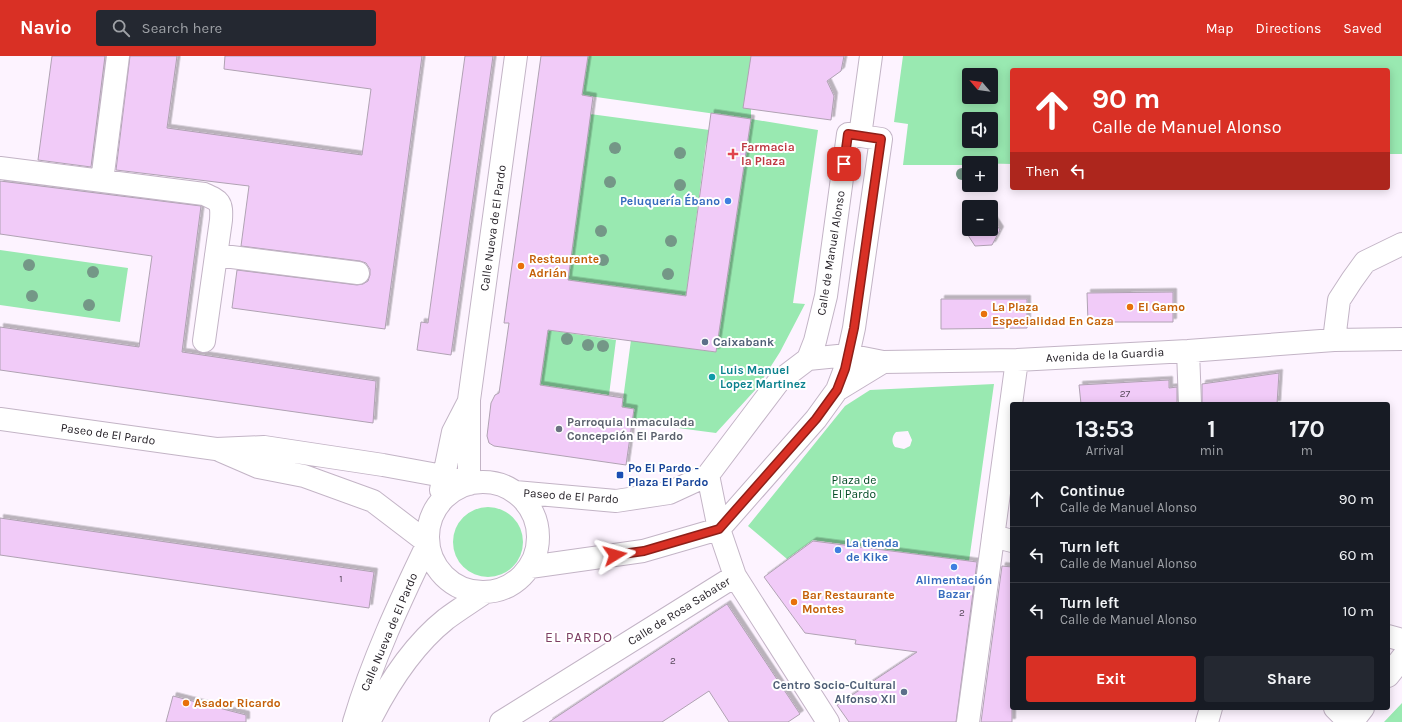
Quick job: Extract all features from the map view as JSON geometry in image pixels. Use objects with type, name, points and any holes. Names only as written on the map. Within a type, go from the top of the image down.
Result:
[{"type":"street","points":[[102,181],[118,56]]},
{"type":"street","name":"Calle Nueva de El Pardo","points":[[469,484],[469,400],[516,56]]},
{"type":"street","points":[[530,567],[644,551],[719,529],[816,419],[837,390],[848,355],[854,328],[881,139],[860,136],[871,56]]},
{"type":"street","name":"Calle de Manuel Alonso","points":[[808,359],[815,341],[826,296],[848,134],[860,136]]},
{"type":"street","points":[[0,168],[204,194],[217,200],[222,207],[204,341]]},
{"type":"street","points":[[1334,340],[1339,300],[1352,280],[1365,262],[1402,244]]},
{"type":"street","points":[[216,255],[358,273]]},
{"type":"street","points":[[1364,339],[1402,328]]},
{"type":"street","name":"Avenida de la Guardia","points":[[808,359],[848,355],[882,362],[1017,360],[1188,351],[1334,340],[1402,340]]},
{"type":"street","points":[[1188,351],[1190,402]]},
{"type":"street","name":"Paseo de El Pardo","points":[[515,492],[616,501],[669,492],[708,475],[780,381],[808,359]]},
{"type":"street","points":[[1013,402],[1017,360]]},
{"type":"street","points":[[837,390],[882,362]]},
{"type":"street","name":"Calle Nueva de El Pardo","points":[[438,505],[452,432],[469,400]]},
{"type":"street","name":"Paseo de El Pardo","points":[[0,419],[216,449],[264,447],[383,465],[443,476],[469,484]]},
{"type":"street","points":[[968,722],[1002,539],[1010,444]]},
{"type":"street","name":"Paseo de El Pardo","points":[[216,449],[258,467],[304,476],[373,501],[428,543]]},
{"type":"street","points":[[708,475],[719,529],[735,576],[828,722]]},
{"type":"street","points":[[485,482],[503,485],[515,492],[527,503],[535,517],[538,531],[538,544],[530,567],[515,583],[494,592],[470,592],[449,581],[442,574],[432,559],[428,543],[428,529],[432,516],[438,505],[458,487],[469,484],[485,482]]},
{"type":"street","name":"Calle Nueva de El Pardo","points":[[354,722],[361,700],[404,594],[428,543]]},
{"type":"street","name":"Calle de Rosa Sabater","points":[[501,722],[735,576]]},
{"type":"street","name":"Calle Nueva de El Pardo","points":[[369,722],[380,701],[409,656],[445,620],[484,593]]},
{"type":"street","points":[[1390,637],[1402,640]]},
{"type":"street","points":[[1390,673],[1402,658]]},
{"type":"street","points":[[1207,722],[1210,710]]},
{"type":"street","points":[[1337,710],[1350,722],[1360,710]]},
{"type":"green space","points":[[588,56],[751,56],[751,119],[582,95]]},
{"type":"green space","points":[[903,56],[1402,56],[1402,154],[1390,154],[1390,68],[1010,68],[1010,164],[998,164],[998,156],[962,156],[962,165],[903,165],[908,124],[894,122]]},
{"type":"green space","points":[[590,114],[717,131],[706,144],[686,296],[568,280]]},
{"type":"green space","points":[[751,119],[818,130],[793,303],[805,304],[780,352],[757,388],[716,433],[632,422],[634,409],[622,407],[631,340],[716,352]]},
{"type":"green space","points":[[0,250],[128,268],[120,322],[0,305]]},
{"type":"green space","points":[[548,330],[616,340],[609,395],[540,385]]},
{"type":"green space","name":"Plaza de El Pardo","points":[[994,384],[969,561],[813,540],[787,559],[748,526],[845,406],[870,390]],"holes":[[[908,431],[912,440],[910,446],[904,449],[895,447],[893,437],[896,432]]]},
{"type":"green space","points":[[488,507],[501,510],[513,517],[520,529],[523,542],[520,555],[513,567],[501,574],[488,577],[475,574],[463,567],[456,555],[453,542],[456,529],[463,517],[475,510]]},
{"type":"green space","points":[[1402,703],[1402,722],[1384,722]]},
{"type":"building","points":[[52,56],[105,56],[91,167],[38,160]]},
{"type":"building","points":[[130,56],[177,56],[167,128],[362,155],[371,89],[224,69],[225,56],[422,56],[385,329],[232,308],[237,270],[357,285],[368,281],[370,269],[366,263],[360,261],[241,246],[249,186],[116,170]]},
{"type":"building","points":[[465,56],[493,56],[451,355],[417,350],[421,322],[428,323]]},
{"type":"building","points":[[541,56],[588,56],[582,95],[593,97],[568,280],[686,296],[711,113],[751,119],[716,352],[548,330],[540,385],[623,398],[622,407],[634,409],[626,465],[494,446],[489,443],[487,436],[491,403],[495,395],[499,393],[509,323],[504,323]]},
{"type":"building","points":[[751,56],[844,56],[841,71],[827,81],[834,96],[831,120],[743,108]]},
{"type":"building","points":[[0,181],[201,206],[182,352],[376,381],[373,423],[0,370],[0,327],[139,347],[152,256],[0,234]]},
{"type":"building","points":[[969,236],[997,236],[992,245],[975,246]]},
{"type":"building","name":"El Gamo","points":[[1173,292],[1173,322],[1088,322],[1087,293]]},
{"type":"building","name":"La Plaza Especialidad En Caza","points":[[941,299],[1027,299],[1027,328],[941,329]]},
{"type":"building","points":[[1279,373],[1277,402],[1202,402],[1202,384]]},
{"type":"building","points":[[1169,380],[1169,388],[1177,387],[1177,402],[1081,402],[1079,385]]},
{"type":"building","points":[[0,518],[374,572],[369,608],[0,555]]},
{"type":"building","points":[[813,541],[977,562],[956,722],[849,722],[837,705],[917,652],[855,644],[856,640],[805,633],[764,577]]},
{"type":"building","points":[[1002,566],[1010,567],[1010,710],[1012,710],[1012,722],[981,722]]},
{"type":"building","points":[[727,604],[800,714],[788,722],[729,722],[709,691],[662,722],[549,722]]},
{"type":"building","name":"Asador Ricardo","points":[[173,696],[246,715],[246,722],[166,722]]},
{"type":"place","name":"Farmacia la Plaza","points":[[733,154]]},
{"type":"place","name":"Peluquería Ébano","points":[[728,201]]},
{"type":"place","name":"Restaurante Adrián","points":[[521,266]]},
{"type":"place","name":"El Gamo","points":[[1130,307]]},
{"type":"place","name":"La Plaza Especialidad En Caza","points":[[984,314]]},
{"type":"place","name":"Caixabank","points":[[705,342]]},
{"type":"place","name":"Luis Manuel Lopez Martinez","points":[[712,377]]},
{"type":"place","name":"Parroquia Inmaculada Concepción El Pardo","points":[[559,429]]},
{"type":"place","name":"Pº El Pardo - Plaza El Pardo","points":[[620,475]]},
{"type":"place","name":"La tienda de Kike","points":[[838,550]]},
{"type":"place","name":"Alimentación Bazar","points":[[954,567]]},
{"type":"place","name":"Bar Restaurante Montes","points":[[794,602]]},
{"type":"place","name":"Centro Socio-Cultural Alfonso XII","points":[[904,692]]},
{"type":"place","name":"Asador Ricardo","points":[[186,703]]},
{"type":"district","name":"EL PARDO","points":[[579,637]]},
{"type":"route","points":[[615,555],[644,551],[719,529],[816,419],[837,390],[845,369],[854,328],[881,139],[848,134],[844,164]]}]
